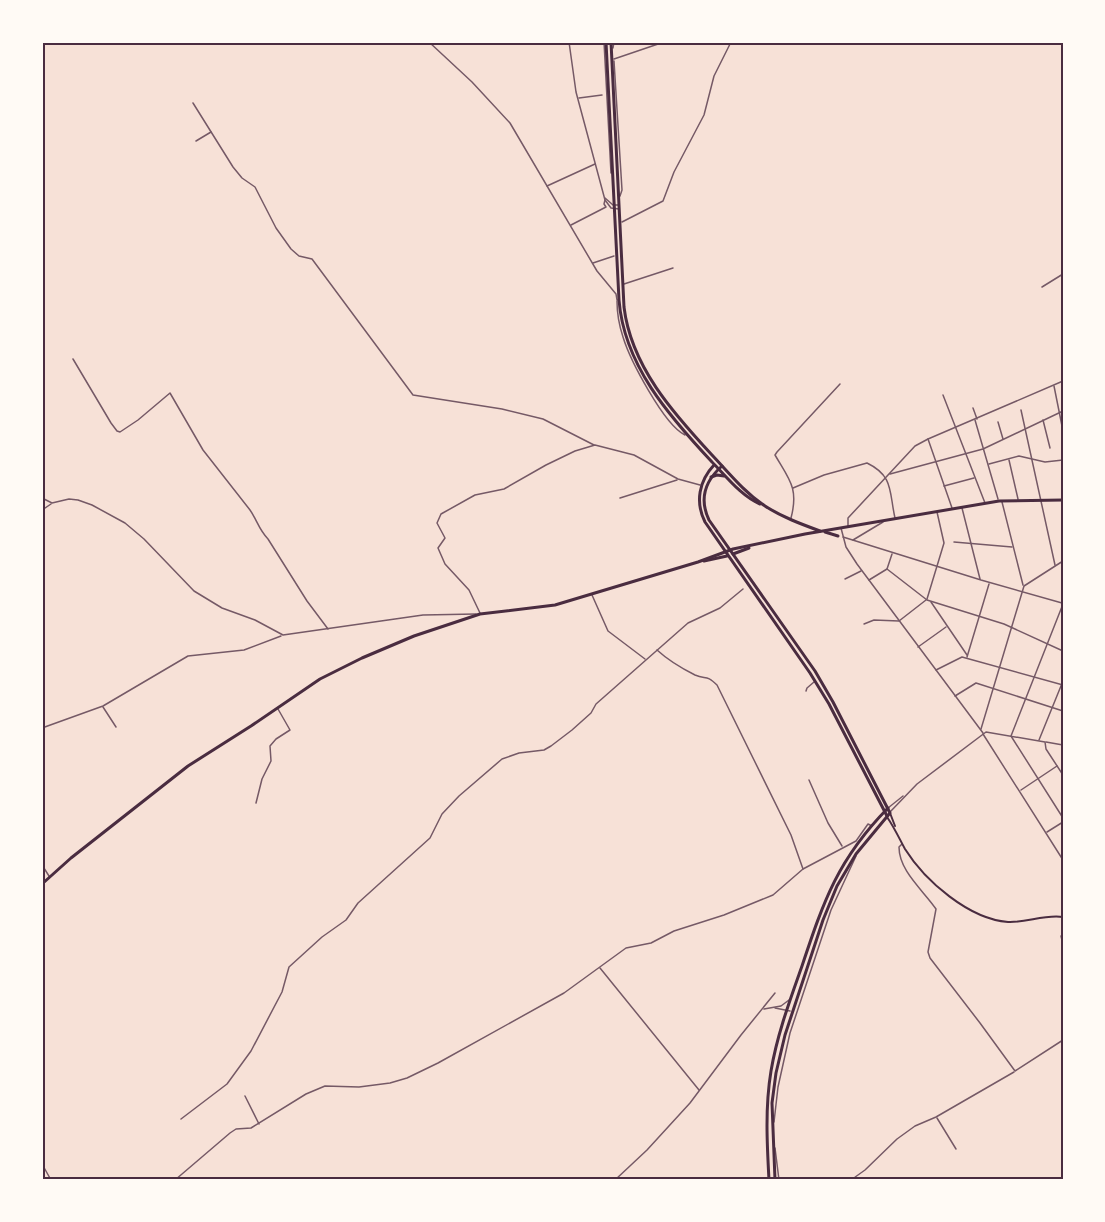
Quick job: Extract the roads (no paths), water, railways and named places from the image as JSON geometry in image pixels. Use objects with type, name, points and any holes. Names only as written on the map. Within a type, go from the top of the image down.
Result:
[{"type":"main road","points":[[605,42],[617,197]]},
{"type":"main road","points":[[613,42],[620,320],[640,370],[653,392],[687,436],[709,459],[716,463]]},
{"type":"main road","points":[[606,200],[613,201],[617,197]]},
{"type":"main road","points":[[617,209],[621,222],[627,326],[642,362],[657,389],[679,420],[716,463],[765,506]]},
{"type":"main road","points":[[708,471],[709,459]]},
{"type":"main road","points":[[716,463],[708,471],[701,486],[699,502],[702,518],[815,681],[910,856],[948,897],[963,907],[1009,922],[1063,917]]},
{"type":"main road","points":[[720,467],[727,478],[753,500],[791,519],[840,536]]},
{"type":"main road","points":[[720,467],[709,478],[704,497],[709,520],[815,671],[888,808],[895,829]]},
{"type":"main road","points":[[709,478],[717,475],[727,478]]},
{"type":"main road","points":[[698,562],[724,551],[896,518],[1000,501],[1063,500]]},
{"type":"main road","points":[[42,884],[178,773],[320,679],[362,658],[414,636],[480,614],[542,607],[698,562],[727,556],[757,545]]},
{"type":"main road","points":[[879,802],[880,816]]},
{"type":"main road","points":[[769,1180],[766,1128],[769,1084],[776,1046],[787,1011],[832,883],[852,851],[888,808]]},
{"type":"main road","points":[[777,1180],[772,1128],[773,1093],[778,1061],[793,1011],[829,904],[842,877],[856,854],[890,813]]},
{"type":"street","points":[[429,42],[472,82],[510,123],[601,277],[616,294],[618,300]]},
{"type":"street","points":[[569,42],[578,98],[606,200],[610,208],[617,209]]},
{"type":"street","points":[[612,59],[664,42]]},
{"type":"street","points":[[621,222],[663,201],[674,172],[704,115],[714,76],[731,42]]},
{"type":"street","points":[[578,98],[602,95]]},
{"type":"street","points":[[193,103],[220,149],[239,175],[255,187],[276,228],[291,249],[299,256],[312,259],[413,395],[501,409],[543,419],[596,445],[634,455],[678,479],[701,486]]},
{"type":"street","points":[[196,141],[212,132]]},
{"type":"street","points":[[547,187],[596,164]]},
{"type":"street","points":[[571,225],[606,207],[604,204],[606,200]]},
{"type":"street","points":[[606,200],[617,209]]},
{"type":"street","points":[[593,263],[618,255]]},
{"type":"street","points":[[623,284],[673,268]]},
{"type":"street","points":[[1042,287],[1063,274]]},
{"type":"street","points":[[73,358],[117,431],[120,432],[138,420],[170,393],[203,450],[250,510],[261,532],[268,539],[310,607],[328,629]]},
{"type":"street","points":[[848,527],[848,518],[915,446],[1063,381]]},
{"type":"street","points":[[791,519],[794,504],[793,488],[787,472],[775,455],[840,384]]},
{"type":"street","points":[[1054,385],[1063,431]]},
{"type":"street","points":[[943,395],[985,504]]},
{"type":"street","points":[[973,408],[1024,586],[980,730]]},
{"type":"street","points":[[1021,410],[1055,565]]},
{"type":"street","points":[[890,474],[983,449],[1063,411]]},
{"type":"street","points":[[1043,420],[1050,448]]},
{"type":"street","points":[[998,422],[1003,440]]},
{"type":"street","points":[[928,439],[952,509]]},
{"type":"street","points":[[42,728],[103,706],[188,656],[238,651],[283,635],[423,615],[480,614],[469,590],[445,564],[438,548],[445,538],[437,523],[439,516],[476,495],[504,489],[575,451],[596,445]]},
{"type":"street","points":[[988,464],[1019,456],[1045,462],[1063,460]]},
{"type":"street","points":[[1008,459],[1019,500]]},
{"type":"street","points":[[793,488],[867,463],[887,477],[896,518]]},
{"type":"street","points":[[944,486],[975,478]]},
{"type":"street","points":[[620,498],[678,479]]},
{"type":"street","points":[[42,498],[52,503]]},
{"type":"street","points":[[42,510],[52,503],[69,499],[92,505],[125,523],[144,539],[194,591],[222,608],[255,620],[283,635]]},
{"type":"street","points":[[962,507],[981,580]]},
{"type":"street","points":[[864,624],[874,620],[898,621],[927,600],[945,543],[937,512]]},
{"type":"street","points":[[853,540],[885,520]]},
{"type":"street","points":[[839,528],[840,536],[862,571],[983,733],[1063,860]]},
{"type":"street","points":[[840,536],[1063,604],[1011,736]]},
{"type":"street","points":[[954,542],[1013,547]]},
{"type":"street","points":[[869,581],[887,569],[892,553]]},
{"type":"street","points":[[1024,586],[1063,561]]},
{"type":"street","points":[[887,569],[931,602],[1011,627],[1063,651]]},
{"type":"street","points":[[845,579],[862,571]]},
{"type":"street","points":[[967,656],[989,583]]},
{"type":"street","points":[[181,1119],[227,1084],[251,1051],[282,992],[289,967],[322,937],[346,920],[358,903],[430,838],[442,814],[459,796],[502,759],[519,753],[544,750],[557,742],[591,713],[596,704],[645,659],[688,623],[720,608],[743,589]]},
{"type":"street","points":[[591,594],[608,631],[645,659]]},
{"type":"street","points":[[931,602],[967,656]]},
{"type":"street","points":[[918,647],[947,627]]},
{"type":"street","points":[[274,638],[275,632]]},
{"type":"street","points":[[656,650],[670,662],[697,676],[708,677],[717,685],[790,835],[803,869]]},
{"type":"street","points":[[936,671],[960,657],[967,656],[1062,685]]},
{"type":"street","points":[[806,691],[815,681]]},
{"type":"street","points":[[1039,741],[1063,681]]},
{"type":"street","points":[[955,696],[972,684],[992,688],[1063,711]]},
{"type":"street","points":[[103,706],[116,727]]},
{"type":"street","points":[[256,803],[262,779],[271,760],[270,746],[290,730],[277,708]]},
{"type":"street","points":[[888,808],[983,733],[1063,745]]},
{"type":"street","points":[[1011,736],[1063,818]]},
{"type":"street","points":[[1045,742],[1046,749],[1063,775]]},
{"type":"street","points":[[1020,791],[1057,766]]},
{"type":"street","points":[[809,780],[828,823],[843,847]]},
{"type":"street","points":[[890,813],[906,794]]},
{"type":"street","points":[[1046,832],[1063,822]]},
{"type":"street","points":[[175,1180],[236,1129],[251,1128],[260,1124],[306,1094],[326,1086],[349,1088],[390,1083],[421,1071],[555,998],[626,948],[651,943],[674,932],[766,899],[789,883],[803,869],[857,839],[868,824],[872,826]]},
{"type":"street","points":[[902,843],[899,847],[901,861],[936,909],[928,952],[930,958],[1015,1071]]},
{"type":"street","points":[[777,1180],[774,1116],[784,1053],[831,910],[856,859],[856,854]]},
{"type":"street","points":[[42,865],[49,877]]},
{"type":"street","points":[[1060,936],[1063,944]]},
{"type":"street","points":[[599,966],[699,1090]]},
{"type":"street","points":[[615,1180],[672,1123],[775,993]]},
{"type":"street","points":[[763,1009],[774,1008],[786,1003],[792,997]]},
{"type":"street","points":[[774,1008],[793,1011]]},
{"type":"street","points":[[850,1180],[915,1126],[936,1117],[1063,1040]]},
{"type":"street","points":[[244,1096],[260,1124]]},
{"type":"street","points":[[936,1117],[956,1149]]},
{"type":"street","points":[[42,1164],[51,1180]]}]
